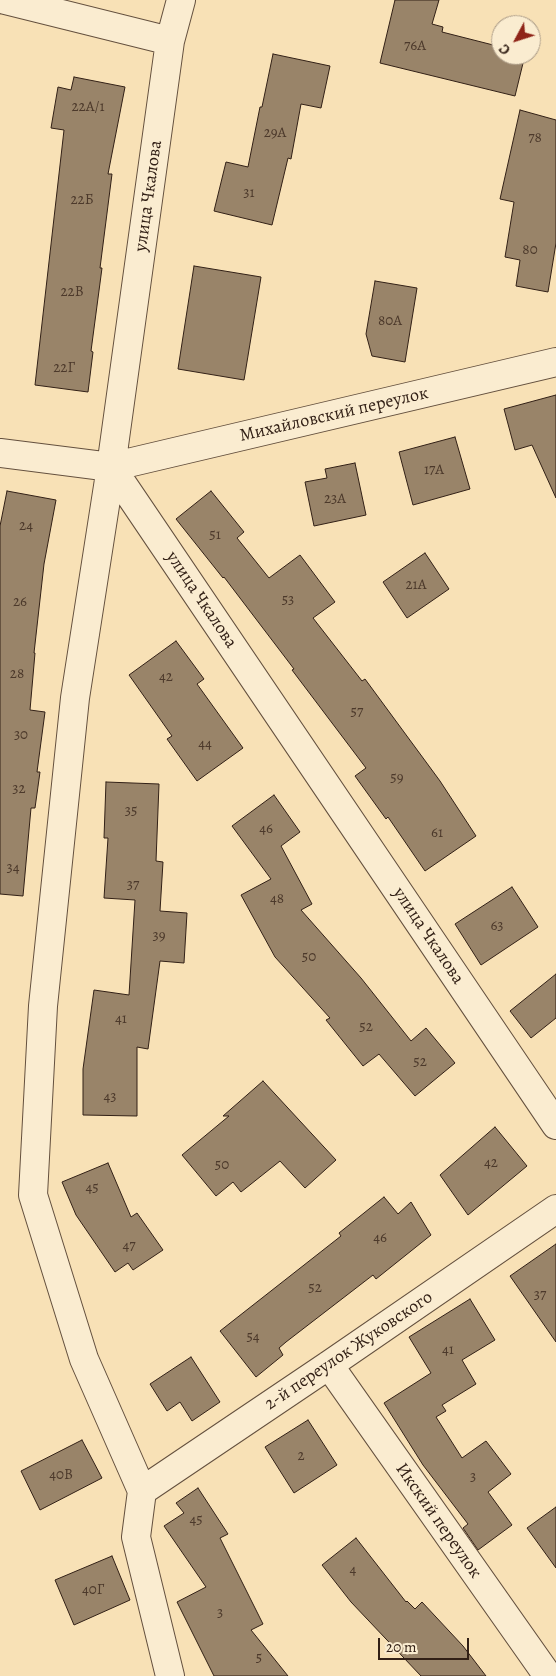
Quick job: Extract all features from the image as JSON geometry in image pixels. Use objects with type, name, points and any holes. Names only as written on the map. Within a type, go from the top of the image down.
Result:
[{"type":"street","points":[[5,0],[170,41]]},
{"type":"street","name":"улица Чкалова","points":[[181,0],[170,41],[111,467],[556,1125]]},
{"type":"street","name":"Михайловский переулок","points":[[111,467],[556,362]]},
{"type":"street","points":[[0,453],[111,467],[75,698],[43,1006],[34,1194],[84,1359],[142,1491],[136,1537],[170,1676]]},
{"type":"street","name":"2-й переулок Жуковского","points":[[142,1491],[556,1209]]},
{"type":"street","name":"Икский переулок","points":[[329,1365],[548,1676]]},
{"type":"building","points":[[395,0],[439,0],[432,24],[443,27],[442,32],[491,44],[491,65],[523,65],[515,96],[380,63]]},
{"type":"building","points":[[273,54],[330,66],[321,108],[301,104],[291,159],[288,158],[272,225],[214,211],[226,162],[248,167]]},
{"type":"building","points":[[74,77],[125,87],[108,174],[112,174],[100,268],[102,268],[91,351],[93,352],[88,392],[35,385],[64,130],[51,128],[58,87],[71,90]]},
{"type":"building","points":[[520,110],[556,120],[556,243],[548,292],[516,286],[520,260],[505,257],[514,202],[500,199]]},
{"type":"building","points":[[194,266],[261,277],[244,380],[178,369]]},
{"type":"building","points":[[375,281],[417,288],[405,362],[372,356],[366,334]]},
{"type":"building","points":[[556,395],[556,498],[532,445],[515,450],[504,409]]},
{"type":"building","points":[[455,437],[470,489],[413,505],[399,452]]},
{"type":"building","points":[[355,463],[366,515],[314,526],[305,482],[327,478],[325,469]]},
{"type":"building","points":[[7,491],[56,500],[44,564],[34,653],[30,710],[45,712],[37,772],[40,772],[35,808],[31,808],[23,896],[0,894],[0,526]]},
{"type":"building","points":[[211,491],[244,532],[237,538],[269,578],[300,555],[335,602],[313,618],[362,681],[365,679],[440,781],[476,836],[425,871],[388,817],[386,819],[355,776],[366,768],[224,577],[176,519]]},
{"type":"building","points":[[425,553],[449,589],[407,618],[383,582]]},
{"type":"building","points":[[176,641],[204,679],[197,684],[243,748],[197,781],[167,739],[172,736],[129,675]]},
{"type":"building","points":[[106,782],[159,784],[156,861],[163,862],[160,911],[187,913],[184,963],[160,961],[148,1049],[137,1047],[137,1116],[83,1115],[83,1069],[94,990],[129,995],[135,900],[104,898],[108,838],[104,838]]},
{"type":"building","points":[[274,795],[300,832],[281,846],[312,904],[301,910],[361,978],[411,1041],[426,1028],[455,1063],[415,1096],[379,1054],[363,1066],[326,1020],[330,1018],[275,957],[241,895],[271,879],[232,826]]},
{"type":"building","points":[[512,887],[538,927],[481,965],[455,924]]},
{"type":"building","points":[[556,974],[556,1018],[531,1038],[510,1011]]},
{"type":"building","points":[[263,1081],[336,1160],[305,1188],[280,1161],[241,1192],[233,1182],[216,1196],[182,1155],[229,1116],[223,1116]]},
{"type":"building","points":[[495,1127],[527,1166],[468,1215],[440,1175]]},
{"type":"building","points":[[108,1163],[131,1217],[137,1213],[163,1250],[133,1270],[128,1263],[115,1272],[76,1215],[62,1182]]},
{"type":"building","points":[[384,1197],[398,1214],[411,1202],[431,1235],[376,1279],[373,1275],[286,1342],[279,1348],[283,1355],[256,1377],[220,1331],[341,1236],[339,1233]]},
{"type":"building","points":[[556,1244],[556,1342],[510,1276]]},
{"type":"building","points":[[470,1299],[495,1340],[462,1360],[476,1384],[442,1405],[446,1411],[436,1417],[462,1458],[486,1441],[511,1474],[488,1492],[512,1525],[478,1550],[463,1528],[468,1524],[423,1465],[384,1403],[431,1373],[409,1337]]},
{"type":"building","points":[[191,1357],[220,1402],[192,1421],[180,1402],[167,1411],[150,1384]]},
{"type":"building","points":[[308,1420],[337,1465],[294,1493],[265,1447]]},
{"type":"building","points":[[82,1440],[102,1478],[40,1510],[21,1471]]},
{"type":"building","points":[[198,1488],[228,1534],[220,1538],[263,1624],[251,1630],[288,1676],[214,1676],[177,1602],[206,1587],[164,1526],[184,1513],[176,1503]]},
{"type":"building","points":[[556,1507],[556,1568],[527,1528]]},
{"type":"building","points":[[356,1538],[406,1602],[415,1609],[422,1602],[463,1646],[486,1676],[421,1676],[351,1602],[322,1565]]},
{"type":"building","points":[[112,1556],[130,1600],[74,1625],[55,1580]]}]
